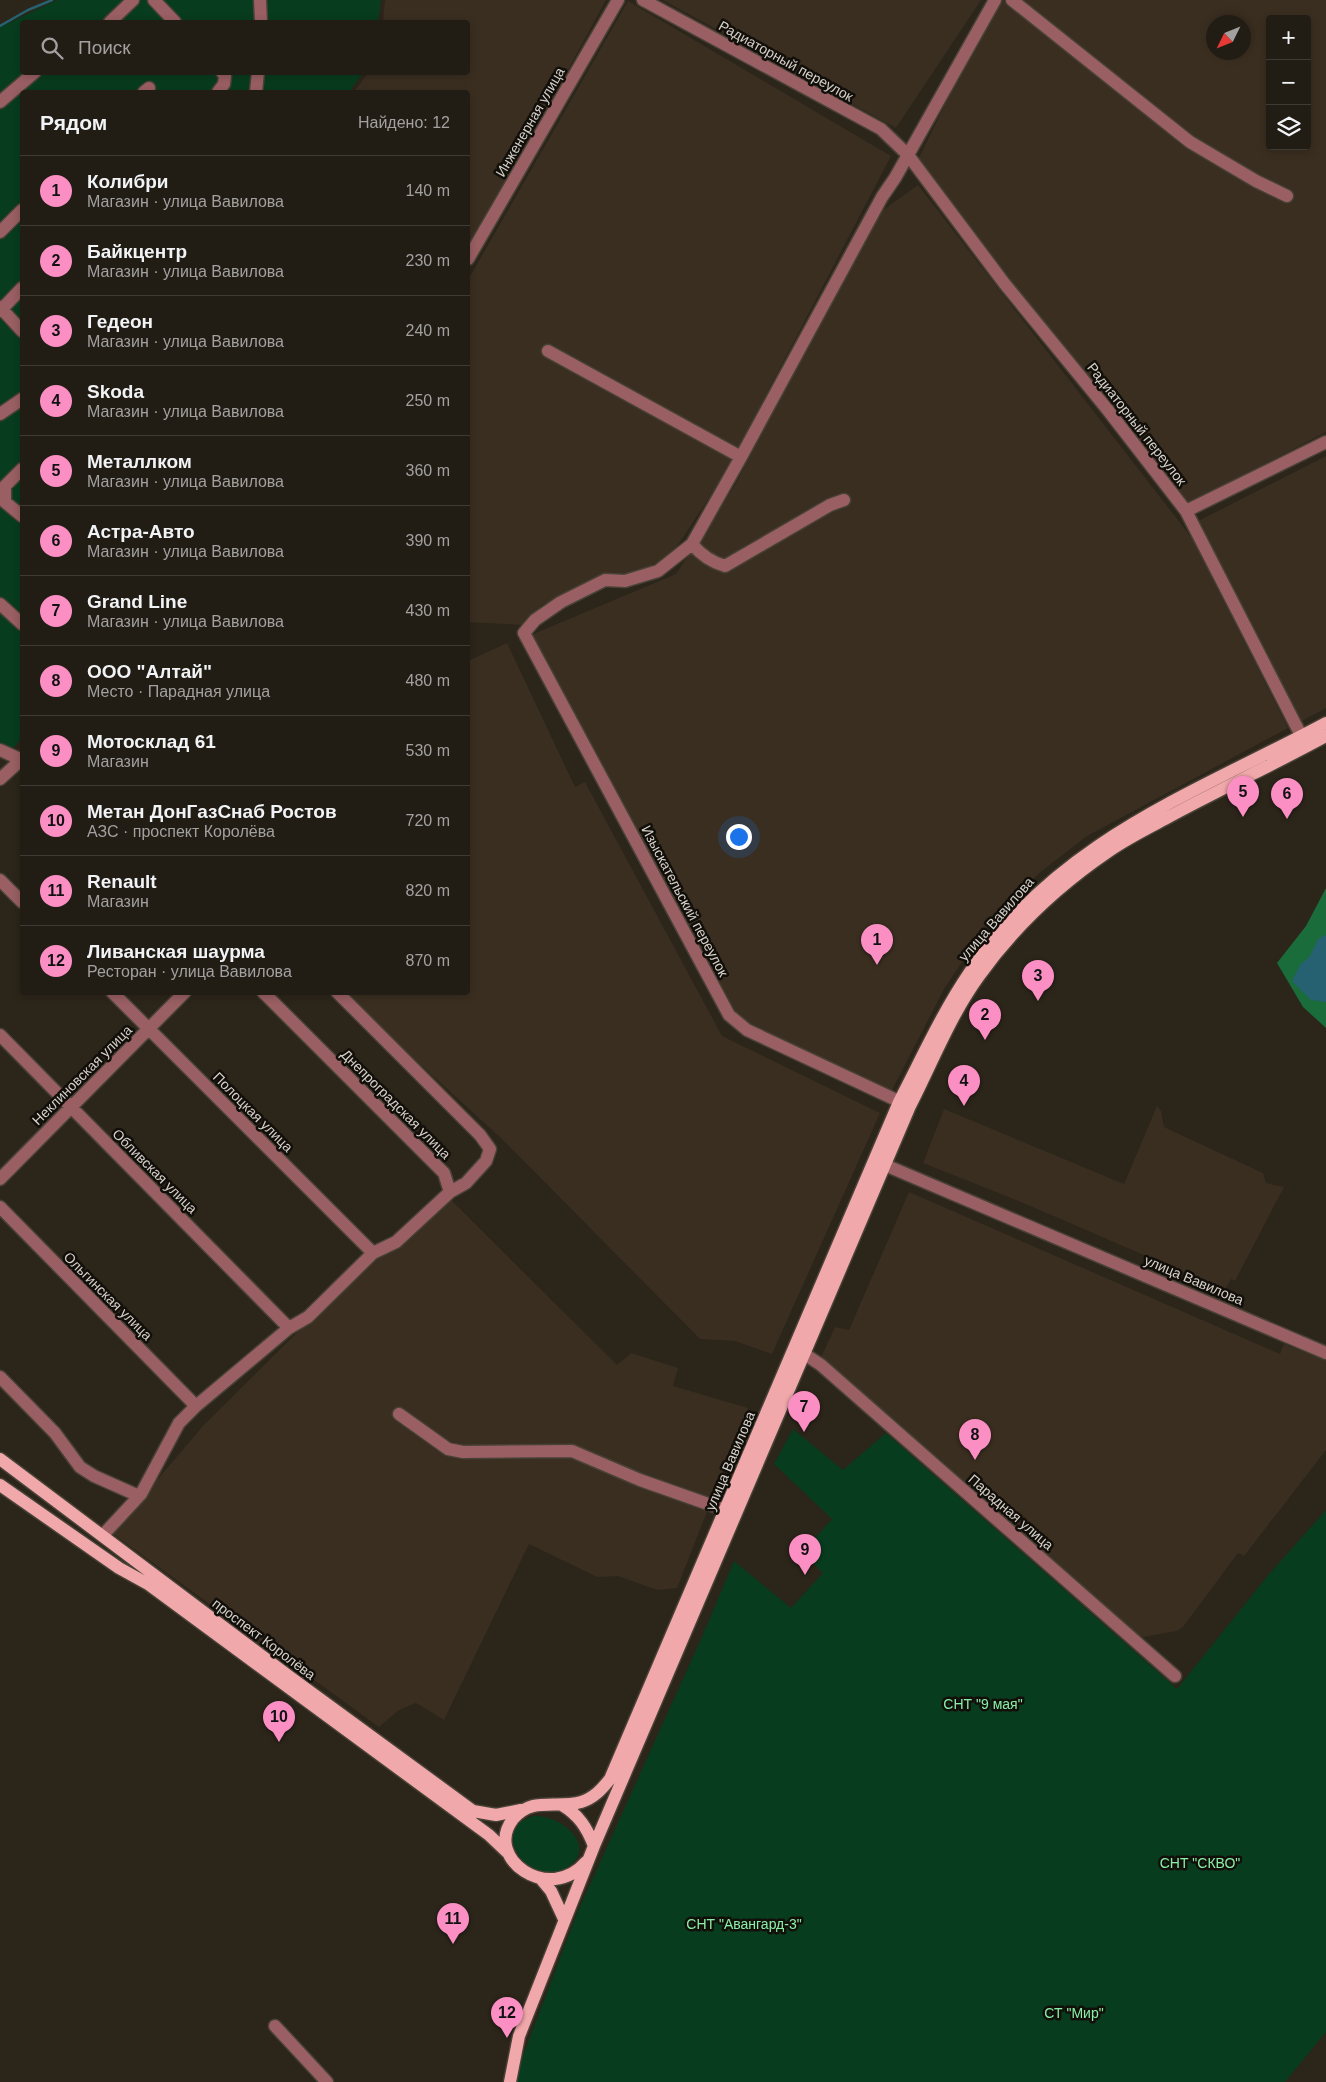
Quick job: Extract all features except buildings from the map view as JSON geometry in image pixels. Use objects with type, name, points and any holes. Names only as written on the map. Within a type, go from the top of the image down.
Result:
[{"type":"main road","name":"улица Вавилова","points":[[1304,741],[1326,723]]},
{"type":"main road","name":"улица Вавилова","points":[[521,1810],[533,1805],[549,1803],[562,1805],[581,1802],[597,1794],[610,1779],[725,1510],[905,1104],[938,1025],[970,971],[1036,893],[1068,866],[1105,840],[1176,799],[1304,741],[1326,736]]},
{"type":"main road","name":"улица Вавилова","points":[[510,2082],[519,2036],[564,1919],[885,1165],[905,1104]]},
{"type":"main road","name":"проспект Королёва","points":[[0,1459],[103,1535],[155,1577],[473,1811],[496,1815],[521,1810]]},
{"type":"main road","name":"проспект Королёва","points":[[0,1485],[119,1568],[154,1589],[489,1835],[509,1854]]},
{"type":"main road","points":[[562,1805],[580,1819],[588,1831],[592,1852]]},
{"type":"main road","points":[[521,1810],[507,1828],[506,1839],[509,1854],[516,1864],[527,1873],[541,1879],[551,1891],[564,1919]]},
{"type":"main road","name":"улица Вавилова","points":[[541,1879],[555,1880],[566,1877],[575,1872],[592,1852]]},
{"type":"street","points":[[112,20],[133,0]]},
{"type":"street","points":[[154,0],[173,20]]},
{"type":"street","points":[[260,0],[261,20]]},
{"type":"street","name":"Инженерная улица","points":[[470,256],[618,0]]},
{"type":"street","name":"Радиаторный переулок","points":[[643,0],[882,130],[908,156],[1004,283],[1108,409],[1186,511],[1304,741]]},
{"type":"street","points":[[844,500],[830,505],[724,566],[714,563],[700,553],[692,544],[882,197],[908,156],[995,0]]},
{"type":"street","points":[[1012,0],[1190,142],[1256,181],[1286,196]]},
{"type":"street","points":[[0,102],[32,75]]},
{"type":"street","points":[[220,90],[224,84],[224,75]]},
{"type":"street","points":[[256,90],[258,75]]},
{"type":"street","points":[[0,232],[20,212]]},
{"type":"street","points":[[20,290],[0,309],[20,329]]},
{"type":"street","points":[[548,351],[741,457]]},
{"type":"street","points":[[0,414],[20,400]]},
{"type":"street","points":[[1186,511],[1326,442]]},
{"type":"street","points":[[20,471],[5,486],[5,502],[20,514]]},
{"type":"street","name":"Изыскательский переулок","points":[[692,544],[658,571],[625,581],[605,580],[561,602],[535,620],[524,632],[729,1015],[747,1030],[905,1104]]},
{"type":"street","points":[[0,604],[20,622]]},
{"type":"street","points":[[0,750],[20,758]]},
{"type":"street","points":[[0,779],[20,761]]},
{"type":"street","points":[[0,880],[20,900]]},
{"type":"street","name":"Полоцкая улица","points":[[115,995],[373,1253]]},
{"type":"street","name":"Неклиновская улица","points":[[0,1179],[182,995]]},
{"type":"street","name":"Днепроградская улица","points":[[266,995],[444,1173],[450,1192]]},
{"type":"street","points":[[103,1535],[139,1496],[179,1423],[196,1406],[289,1328],[308,1317],[373,1253],[396,1242],[450,1192],[466,1182],[486,1161],[490,1149],[480,1135],[340,995]]},
{"type":"street","name":"Обливская улица","points":[[0,1035],[289,1328]]},
{"type":"street","name":"улица Вавилова","points":[[885,1165],[1326,1352]]},
{"type":"street","name":"Ольгинская улица","points":[[0,1207],[196,1406]]},
{"type":"street","name":"Парадная улица","points":[[803,1354],[821,1365],[1176,1676]]},
{"type":"street","points":[[0,1377],[55,1433],[80,1467],[94,1476],[139,1496]]},
{"type":"street","points":[[399,1414],[448,1449],[463,1452],[572,1451],[640,1480],[725,1510]]},
{"type":"street","points":[[274,2026],[328,2082]]},
{"type":"shaded area","points":[[385,0],[606,0],[470,249],[470,90],[355,90],[367,75],[470,75],[470,20],[383,20]]},
{"type":"shaded area","points":[[663,0],[981,0],[896,128]]},
{"type":"shaded area","points":[[996,0],[1326,0],[1326,432],[1186,505],[917,162]]},
{"type":"shaded area","points":[[628,1],[891,156],[724,475],[676,548],[646,573],[597,582],[542,605],[524,625],[470,622],[470,277]]},
{"type":"shaded area","points":[[918,185],[1191,537],[1288,728],[1087,836],[1038,874],[976,941],[944,989],[890,1094],[741,1022],[531,635],[676,574],[735,485],[872,218]]},
{"type":"shaded area","points":[[1326,456],[1326,708],[1302,721],[1198,521]]},
{"type":"shaded area","points":[[507,643],[575,787],[585,782],[722,1036],[880,1113],[772,1354],[735,1341],[700,1339],[502,1139],[344,995],[470,995],[470,660]]},
{"type":"shaded area","points":[[1157,1106],[1161,1111],[1164,1127],[1263,1173],[1266,1183],[1284,1187],[1235,1281],[1231,1279],[1225,1290],[1021,1202],[923,1163],[944,1109],[1124,1184]]},
{"type":"shaded area","points":[[909,1192],[1280,1354],[1284,1344],[1326,1361],[1326,1450],[1244,1556],[1238,1553],[1183,1627],[1177,1631],[1143,1637],[1128,1629],[987,1505],[993,1495],[964,1486],[943,1469],[941,1459],[932,1459],[820,1360],[835,1327],[849,1330]]},
{"type":"shaded area","points":[[444,1193],[617,1365],[631,1353],[678,1368],[673,1386],[748,1408],[677,1588],[657,1590],[618,1576],[597,1577],[529,1544],[444,1720],[416,1703],[399,1710],[379,1727],[112,1533],[202,1427],[364,1266]]},
{"type":"green space","points":[[57,0],[381,0],[378,20],[20,20],[20,75],[362,75],[352,90],[20,90],[20,740],[11,751],[0,745],[0,27]]},
{"type":"green space","points":[[1326,888],[1326,1028],[1303,1007],[1277,963],[1306,926]]},
{"type":"green space","points":[[793,1429],[843,1470],[886,1433],[1177,1689],[1269,1574],[1326,1510],[1326,2032],[1285,2082],[517,2082],[521,2061],[578,1911],[701,1639],[734,1561],[791,1608],[823,1573],[802,1553],[832,1519],[774,1464]]},
{"type":"green space","points":[[533,1816],[555,1820],[573,1834],[578,1842],[579,1851],[576,1860],[566,1868],[552,1873],[539,1871],[528,1865],[519,1855],[514,1844],[514,1833],[520,1823]]},
{"type":"water","points":[[1326,935],[1326,1002],[1311,1000],[1292,981],[1300,965],[1310,956],[1318,939]]},
{"type":"waterway","points":[[0,26],[28,10],[52,0]]},
{"type":"place","name":"Металлком","points":[[1243,817]]},
{"type":"place","name":"Астра-Авто","points":[[1287,819]]},
{"type":"place","name":"Колибри","points":[[877,965]]},
{"type":"place","name":"Гедеон","points":[[1038,1001]]},
{"type":"place","name":"Байкцентр","points":[[985,1040]]},
{"type":"place","name":"Skoda","points":[[964,1106]]},
{"type":"place","name":"Grand Line","points":[[804,1432]]},
{"type":"place","name":"ООО \"Алтай\"","points":[[975,1460]]},
{"type":"place","name":"Мотосклад 61","points":[[805,1575]]},
{"type":"place","name":"Метан ДонГазСнаб Ростов","points":[[279,1742]]},
{"type":"place","name":"Renault","points":[[453,1944]]},
{"type":"place","name":"Ливанская шаурма","points":[[507,2038]]},
{"type":"park label","name":"СНТ \"9 мая\"","points":[[983,1704]]},
{"type":"park label","name":"СНТ \"СКВО\"","points":[[1200,1863]]},
{"type":"park label","name":"СНТ \"Авангард-3\"","points":[[744,1924]]},
{"type":"park label","name":"СТ \"Мир\"","points":[[1074,2013]]}]
